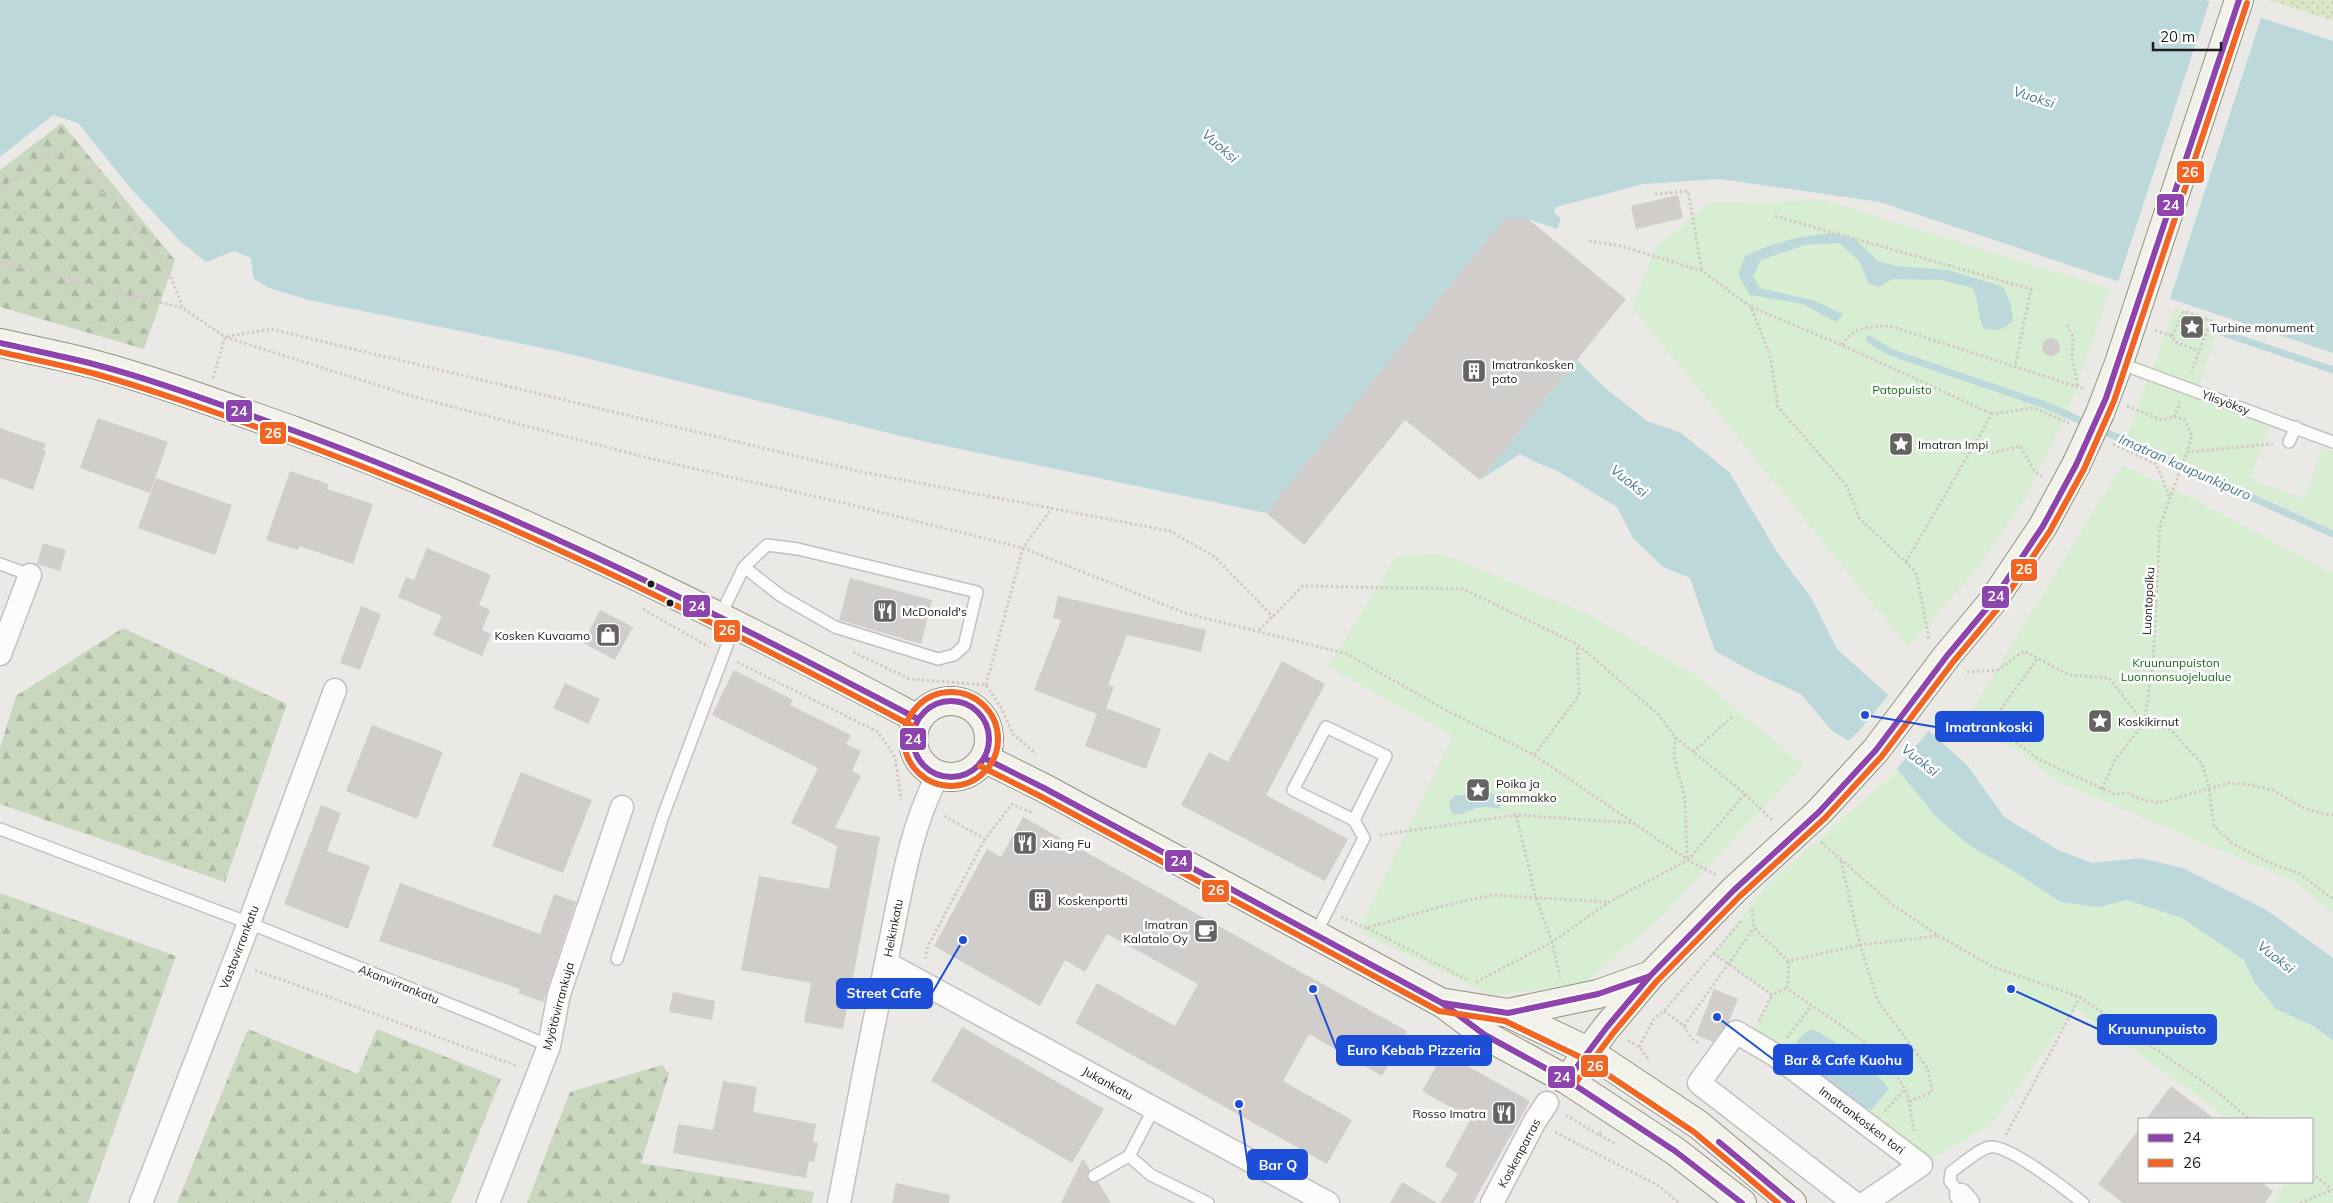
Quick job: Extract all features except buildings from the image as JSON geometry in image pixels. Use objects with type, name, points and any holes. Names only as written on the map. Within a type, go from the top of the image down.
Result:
[{"type":"main road","points":[[1567,1080],[1607,1027],[1650,976],[1734,890],[1812,818],[1876,750],[1992,602],[2043,526],[2076,465],[2094,413],[2119,363],[2141,291],[2239,0]]},
{"type":"main road","points":[[0,343],[94,365],[207,399],[382,463],[551,536],[727,620],[918,719]]},
{"type":"main road","points":[[956,701],[970,706],[981,716],[988,729],[989,744],[984,758],[976,768],[964,775],[950,777],[938,775],[926,768],[917,758],[913,745],[913,732],[918,719],[928,708],[942,702],[956,701]]},
{"type":"main road","points":[[984,758],[1044,788],[1442,1003],[1485,1035],[1567,1080],[1675,1151],[1742,1203]]},
{"type":"main road","points":[[1508,1013],[1565,1003],[1650,976]]},
{"type":"main road","points":[[1442,1003],[1508,1013],[1588,1052],[1699,1125],[1792,1203]]},
{"type":"street","points":[[0,654],[30,575]]},
{"type":"street","name":"Vastavirrankatu","points":[[141,1203],[249,923],[335,690]]},
{"type":"street","name":"Heikinkatu","points":[[839,1203],[910,846],[923,803],[938,775]]},
{"type":"street","name":"Myötävirrankuja","points":[[488,1203],[549,1046],[559,994],[622,807]]},
{"type":"street","name":"Jukankatu","points":[[886,963],[1328,1203]]},
{"type":"street","points":[[1750,1038],[1736,1032],[1699,1083],[1854,1203]]},
{"type":"street","name":"Imatrankosken tori","points":[[1750,1038],[1921,1165]]},
{"type":"street","name":"Koskenparras","points":[[1492,1203],[1541,1112]]},
{"type":"street","points":[[1865,1203],[1921,1165]]},
{"type":"lane","name":"Ylisyöksy","points":[[2119,363],[2333,442]]},
{"type":"lane","points":[[2290,442],[2296,427]]},
{"type":"lane","points":[[617,958],[663,816],[722,654],[727,620],[744,567],[766,545],[798,549],[977,592],[964,646],[954,655],[938,658],[835,627],[781,596],[744,567]]},
{"type":"lane","points":[[0,564],[30,575]]},
{"type":"lane","points":[[1315,935],[1364,838],[1354,820],[1293,790],[1326,727],[1386,756],[1354,820]]},
{"type":"lane","name":"Akanvirrankatu","points":[[0,830],[249,923],[491,1020],[549,1046]]},
{"type":"lane","points":[[1094,1176],[1129,1156],[1154,1108]]},
{"type":"lane","points":[[1965,1199],[1950,1181],[1951,1172],[1988,1147],[2000,1146],[2054,1180],[2083,1203]]},
{"type":"lane","points":[[1129,1156],[1151,1175],[1208,1203]]},
{"type":"path","points":[[0,190],[48,154],[69,156],[165,263],[183,308]]},
{"type":"path","points":[[1655,194],[1688,191],[1702,270]]},
{"type":"path","points":[[1775,216],[2031,289],[2015,367]]},
{"type":"path","points":[[1589,240],[1621,246],[1702,270],[1751,307],[1842,345],[1992,414],[2034,408],[2094,413]]},
{"type":"path","points":[[0,262],[183,308],[225,337],[416,397],[652,459],[844,503],[1023,548],[1185,613],[1347,654],[1444,709],[1534,754],[1632,823],[1688,860],[1720,877]]},
{"type":"path","points":[[1751,307],[1770,355],[1778,407],[1847,486],[1859,518],[1916,572],[1946,659],[1998,670],[2024,651],[2069,675],[2108,678],[2144,723],[2171,730],[2202,764],[2214,826],[2234,844],[2266,861],[2300,874],[2333,899]]},
{"type":"path","points":[[2184,311],[2211,321],[2199,351],[2174,342],[2172,336],[2184,311]]},
{"type":"path","points":[[2067,325],[2073,336],[2072,358],[2078,387],[2094,413]]},
{"type":"path","points":[[1842,345],[1849,334],[1868,326],[1890,326],[2078,387]]},
{"type":"path","points":[[225,337],[271,329],[862,472],[1170,531],[1215,557],[1272,617]]},
{"type":"path","points":[[2160,332],[2172,336]]},
{"type":"path","points":[[1906,562],[1992,414]]},
{"type":"path","name":"Luontopolku","points":[[2102,789],[2115,760],[2144,723],[2153,663],[2160,526],[2169,496],[2177,482],[2192,436],[2184,419],[2174,417]]},
{"type":"path","points":[[2104,440],[2156,464],[2169,496]]},
{"type":"path","points":[[2187,452],[2290,442]]},
{"type":"path","points":[[1974,444],[1992,453],[2020,446],[2034,472]]},
{"type":"path","points":[[1038,755],[1013,734],[1002,709],[986,685],[1023,548],[1052,508]]},
{"type":"path","points":[[1259,631],[1303,586],[1463,589],[1577,644],[1657,713],[1675,737],[1745,794],[1778,826]]},
{"type":"path","points":[[638,606],[722,654],[878,732],[895,757],[902,794],[901,803]]},
{"type":"path","points":[[748,667],[762,638]]},
{"type":"path","points":[[1534,754],[1579,695],[1577,644]]},
{"type":"path","points":[[850,651],[910,679],[986,685]]},
{"type":"path","points":[[2037,659],[1991,724],[2038,759],[2114,794],[2128,793],[2140,799],[2158,803],[2229,782],[2273,790],[2301,807],[2333,815]]},
{"type":"path","points":[[1693,752],[1734,715]]},
{"type":"path","points":[[1675,737],[1674,757],[1685,798],[1688,860]]},
{"type":"path","points":[[923,982],[929,970],[925,958],[928,946],[986,840],[1012,804],[1030,812],[1044,788]]},
{"type":"path","points":[[902,794],[923,803],[986,840]]},
{"type":"path","points":[[1327,911],[1366,928],[1474,983],[1552,942],[1609,902],[1688,860],[1745,794]]},
{"type":"path","points":[[1364,838],[1516,814],[1632,823]]},
{"type":"path","points":[[1516,814],[1536,898],[1552,942],[1565,1003]]},
{"type":"path","points":[[1812,818],[1819,841],[1893,905],[1939,936],[1993,967],[2080,997],[2215,1090],[2248,1118]]},
{"type":"path","points":[[1841,860],[1860,945],[1878,1001],[1928,1069],[1932,1092],[1909,1102]]},
{"type":"path","points":[[1366,928],[1443,906],[1492,895],[1609,902]]},
{"type":"path","points":[[1639,1047],[1654,1019],[1664,1011],[1759,902]]},
{"type":"path","points":[[1752,909],[1754,928],[1788,961],[1788,988]]},
{"type":"path","points":[[1664,1011],[1684,1026],[1754,928]]},
{"type":"path","points":[[1788,961],[1860,945],[1939,936]]},
{"type":"path","points":[[1713,954],[1772,995]]},
{"type":"path","points":[[234,962],[538,1074]]},
{"type":"path","points":[[1750,1038],[1772,995],[1788,988]]},
{"type":"path","points":[[1788,988],[1810,1006],[1875,1049],[1905,1089],[1921,1165]]},
{"type":"path","points":[[2000,1146],[2080,997]]},
{"type":"path","points":[[1775,1055],[1810,1006]]},
{"type":"path","points":[[1607,1027],[1639,1047],[1650,1061]]},
{"type":"path","points":[[1871,1127],[1905,1089]]},
{"type":"path","points":[[1541,1112],[1659,1186],[1680,1203]]},
{"type":"path","points":[[2300,1203],[2332,1190],[2313,1174]]},
{"type":"green space","points":[[2268,0],[2333,0],[2333,21]]},
{"type":"green space","points":[[62,123],[175,260],[144,349],[0,307],[0,170]]},
{"type":"green space","name":"Patopuisto","points":[[1824,200],[2110,289],[2069,408],[2026,497],[1979,566],[1908,647],[1632,307],[1656,247],[1709,203]]},
{"type":"green space","points":[[2175,308],[2220,323],[2195,397],[2270,425],[2250,478],[2304,499],[2323,447],[2333,451],[2333,529],[2126,438]]},
{"type":"green space","name":"Kruununpuiston Luonnonsuojelualue","points":[[2122,465],[2195,500],[2333,573],[2333,914],[2296,882],[2060,783],[1968,716]]},
{"type":"green space","points":[[1442,554],[1584,612],[1697,676],[1804,765],[1663,915],[1586,982],[1493,996],[1358,931],[1453,736],[1328,667],[1396,556]]},
{"type":"green space","points":[[123,628],[287,704],[225,882],[0,804],[0,748],[16,696]]},
{"type":"green space","points":[[1898,770],[1937,818],[2060,902],[2098,906],[2127,900],[2182,918],[2244,960],[2254,982],[2276,1009],[2314,1026],[2333,1041],[2333,1203],[2275,1203],[2284,1183],[2313,1183],[2313,1118],[2228,1118],[2075,1009],[1991,1125],[1921,1165],[1750,1038],[1772,995],[1713,954],[1767,885]]},
{"type":"green space","points":[[0,893],[176,956],[88,1203],[0,1203]]},
{"type":"green space","points":[[248,1029],[358,1074],[377,1029],[501,1079],[451,1203],[177,1203]]},
{"type":"green space","points":[[662,1065],[669,1074],[641,1163],[814,1192],[812,1203],[527,1203],[570,1092]]},
{"type":"water","name":"Vuoksi","points":[[0,0],[2206,0],[2333,41],[2333,353],[1880,202],[1720,179],[1644,184],[1556,207],[1554,213],[1561,218],[1557,229],[1528,219],[1504,219],[1266,513],[917,440],[557,351],[309,300],[269,288],[254,279],[251,258],[234,251],[206,262],[181,242],[132,190],[78,123],[53,115],[0,157]]},
{"type":"water","points":[[1832,233],[1854,238],[1878,261],[1896,266],[1948,270],[2003,287],[2010,302],[2013,320],[2000,329],[1983,328],[1973,288],[1942,280],[1893,279],[1878,287],[1868,283],[1860,262],[1839,243],[1805,245],[1761,260],[1753,276],[1760,288],[1815,301],[1843,314],[1836,322],[1802,304],[1750,295],[1738,275],[1745,256],[1756,251],[1788,240]]},
{"type":"water","name":"Vuoksi","points":[[1577,360],[1604,387],[1647,421],[1681,433],[1729,472],[1779,555],[1812,599],[1837,649],[1968,766],[2004,817],[2058,850],[2092,863],[2140,858],[2183,868],[2265,909],[2333,958],[2333,1041],[2314,1026],[2276,1009],[2254,982],[2244,960],[2182,918],[2127,900],[2098,907],[2060,902],[2017,873],[1969,845],[1937,818],[1898,770],[1832,731],[1801,694],[1753,672],[1715,651],[1690,578],[1663,567],[1633,538],[1617,507],[1556,470],[1520,454],[1480,480]]},
{"type":"water","points":[[1480,786],[1500,798],[1502,804],[1498,809],[1482,807],[1463,814],[1453,814],[1449,801],[1456,795],[1467,794],[1474,787]]},
{"type":"water","points":[[1811,1029],[1853,1055],[1883,1081],[1889,1089],[1871,1110],[1857,1105],[1793,1054],[1798,1039]]},
{"type":"pier","points":[[2210,0],[2262,15],[2169,302],[2117,285]]},
{"type":"pier","points":[[1890,693],[1930,729],[1895,771],[1846,743],[1859,731]]},
{"type":"waterway","points":[[2223,333],[2333,370]]},
{"type":"waterway","name":"Imatran kaupunkipuro","points":[[1869,339],[1890,352],[2048,406],[2090,425]]},
{"type":"waterway","name":"Imatran kaupunkipuro","points":[[2099,429],[2333,534]]},
{"type":"transit line","name":"24","points":[[1567,1080],[1607,1027],[1650,976],[1734,890],[1819,812],[1876,750],[1946,657],[1992,602],[2043,526],[2076,465],[2106,398],[2239,0]]},
{"type":"transit line","name":"26","points":[[1574,1085],[1614,1032],[1656,982],[1740,896],[1825,818],[1882,756],[1953,662],[1999,607],[2050,531],[2084,469],[2114,401],[2247,3]]},
{"type":"transit line","name":"24","points":[[0,343],[93,364],[158,383],[348,451],[432,485],[514,520],[677,596],[918,719]]},
{"type":"transit line","name":"26","points":[[0,352],[92,373],[157,392],[346,460],[430,494],[594,566],[755,644],[914,727]]},
{"type":"transit line","name":"26","points":[[951,692],[969,696],[984,706],[994,721],[998,739],[994,757],[984,772],[969,782],[951,786],[933,782],[918,772],[908,757],[904,739],[908,721],[918,706],[933,696],[951,692]]},
{"type":"transit line","name":"24","points":[[951,701],[965,704],[978,712],[986,725],[989,739],[986,753],[978,766],[965,774],[951,777],[937,774],[924,766],[916,753],[913,739],[916,725],[924,712],[937,704],[951,701]]},
{"type":"transit line","name":"24","points":[[984,758],[1044,788],[1442,1003],[1485,1035],[1567,1080],[1675,1151],[1742,1203]]},
{"type":"transit line","name":"26","points":[[980,766],[1040,796],[1439,1011],[1505,1021],[1584,1059],[1694,1132],[1778,1203]]},
{"type":"transit line","name":"24","points":[[1443,1003],[1508,1013],[1598,994],[1650,976]]},
{"type":"transit line","name":"24","points":[[1719,1142],[1792,1203]]},
{"type":"place","name":"Turbine monument","points":[[2192,327]]},
{"type":"place","name":"Imatrankosken pato","points":[[1474,371]]},
{"type":"place","name":"Imatran Impi","points":[[1901,444]]},
{"type":"place","name":"McDonald's","points":[[885,611]]},
{"type":"place","name":"Kosken Kuvaamo","points":[[608,635]]},
{"type":"place","name":"Imatrankoski","points":[[1865,715]]},
{"type":"place","name":"Koskikirnut","points":[[2100,721]]},
{"type":"place","name":"Poika ja sammakko","points":[[1478,790]]},
{"type":"place","name":"Xiang Fu","points":[[1025,843]]},
{"type":"place","name":"Koskenportti","points":[[1040,900]]},
{"type":"place","name":"Imatran Kalatalo Oy","points":[[1206,931]]},
{"type":"place","name":"Street Cafe","points":[[963,940]]},
{"type":"place","name":"Euro Kebab Pizzeria","points":[[1313,989]]},
{"type":"place","name":"Kruununpuisto","points":[[2011,989]]},
{"type":"place","name":"Bar & Cafe Kuohu","points":[[1717,1017]]},
{"type":"place","name":"Bar Q","points":[[1239,1104]]},
{"type":"place","name":"Rosso Imatra","points":[[1504,1113]]}]
